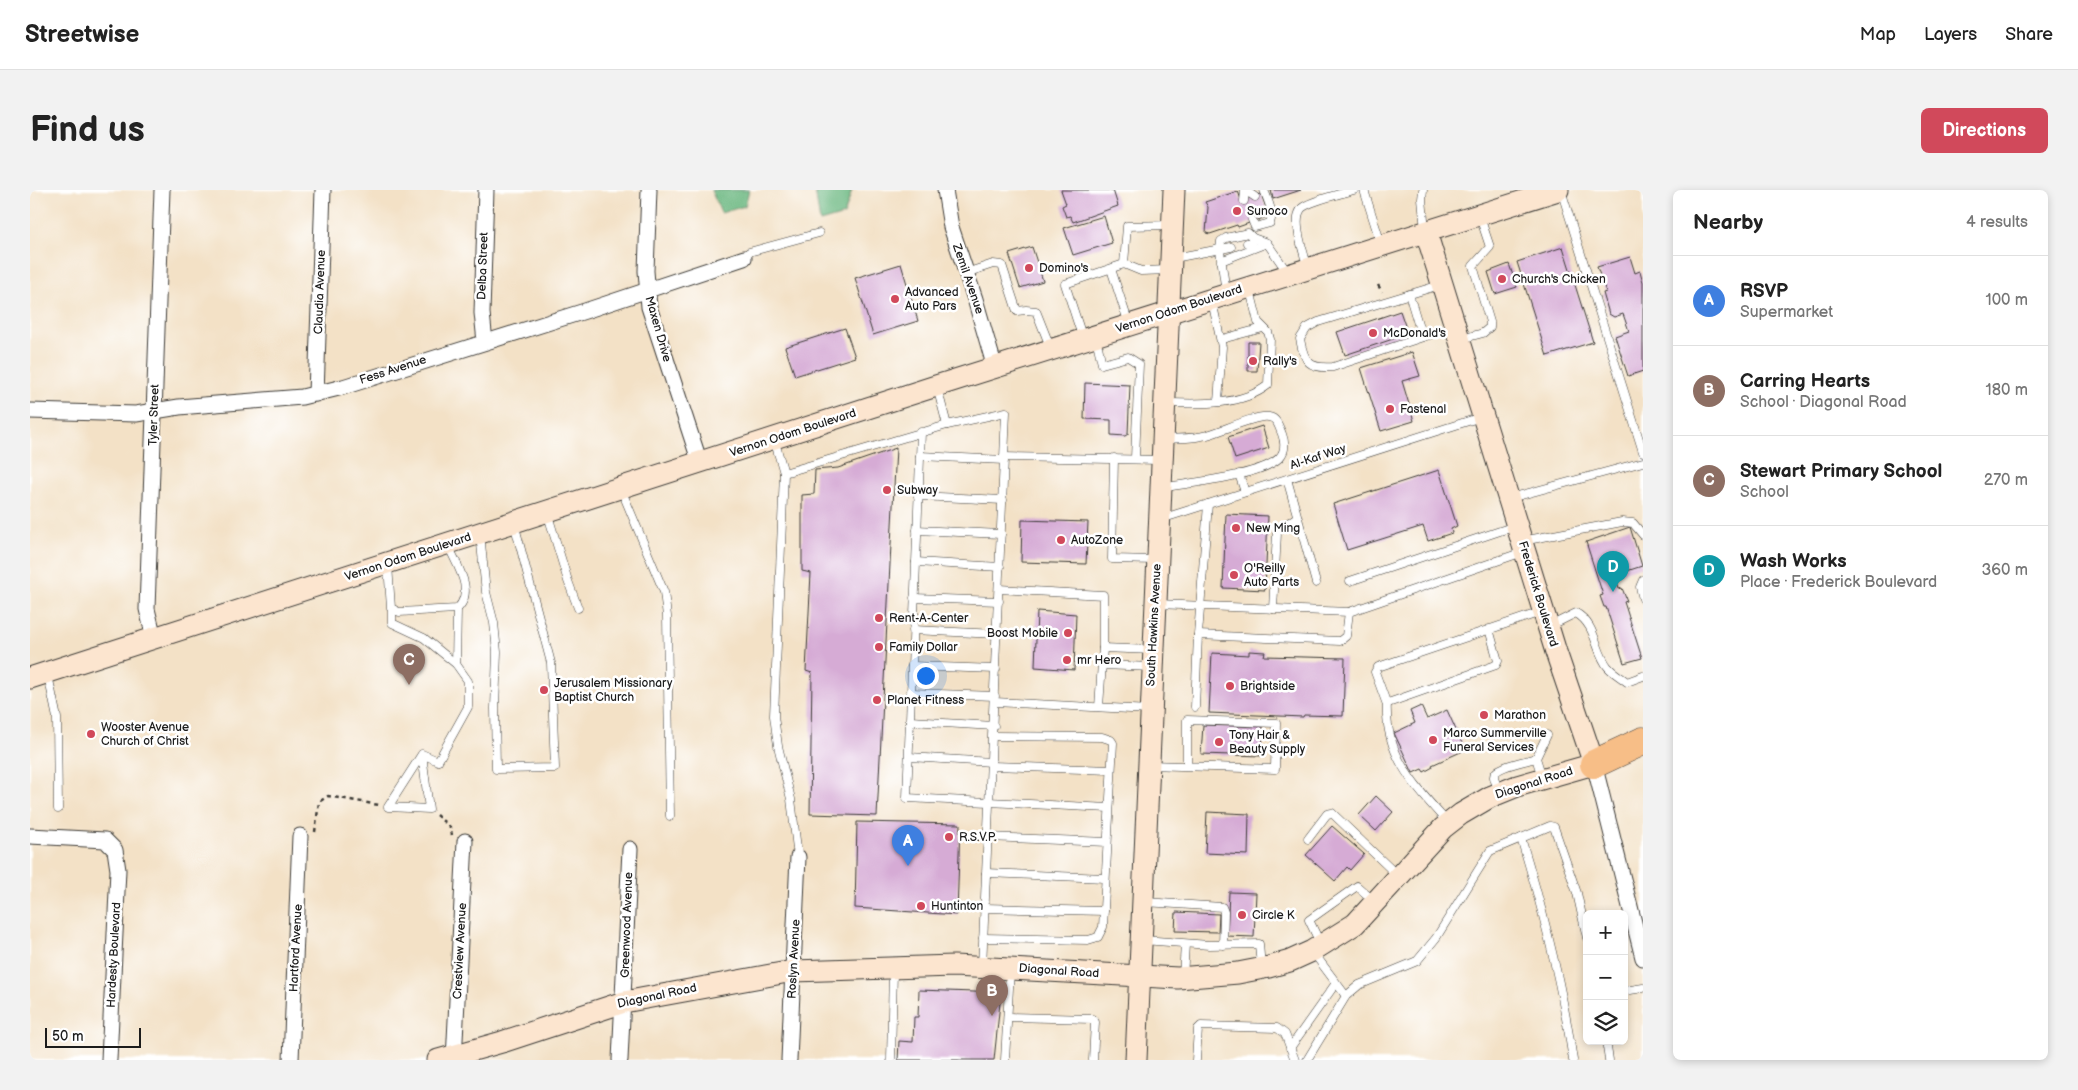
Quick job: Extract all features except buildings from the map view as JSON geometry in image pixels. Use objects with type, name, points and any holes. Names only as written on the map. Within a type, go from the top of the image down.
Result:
[{"type":"highway","points":[[1594,764],[1643,741]]},
{"type":"highway","points":[[1594,764],[1629,759],[1643,754]]},
{"type":"street","name":"Tyler Street","points":[[154,638],[147,610],[162,190]]},
{"type":"street","name":"Claudia Avenue","points":[[316,394],[323,190]]},
{"type":"street","name":"Delba Street","points":[[484,342],[482,313],[486,190]]},
{"type":"street","name":"Maxen Drive","points":[[649,190],[647,291],[649,306],[700,463]]},
{"type":"street","name":"Zemil Avenue","points":[[945,190],[950,227],[995,368]]},
{"type":"street","name":"South Hawkins Avenue","points":[[1136,1060],[1147,765],[1174,190]]},
{"type":"street","name":"Vernon Odom Boulevard","points":[[39,675],[936,386],[1479,215],[1519,199],[1559,190]]},
{"type":"street","name":"Frederick Boulevard","points":[[1426,232],[1546,619],[1594,764],[1643,958]]},
{"type":"street","name":"Fess Avenue","points":[[30,411],[128,415],[154,410],[302,397],[647,291],[744,258]]},
{"type":"street","name":"Diagonal Road","points":[[449,1058],[624,1002],[793,971],[893,967],[982,967],[1183,978],[1261,969],[1290,961],[1317,948],[1355,924],[1376,903],[1398,876],[1461,814],[1500,792],[1594,764]]},
{"type":"street","name":"Hartford Avenue","points":[[291,1060],[307,834]]},
{"type":"street","name":"Hardesty Boulevard","points":[[30,836],[105,840],[115,850],[118,870],[109,1060]]},
{"type":"street","name":"Crestview Avenue","points":[[449,1058],[459,841]]},
{"type":"street","name":"Greenwood Avenue","points":[[620,1060],[630,849]]},
{"type":"street","name":"Roslyn Avenue","points":[[789,1060],[798,857]]},
{"type":"lane","points":[[1244,201],[1245,190],[1255,197]]},
{"type":"lane","points":[[1252,220],[1255,227],[1262,222],[1270,223],[1272,214],[1264,190]]},
{"type":"lane","points":[[1298,272],[1297,218],[1301,208],[1354,190]]},
{"type":"lane","points":[[1364,190],[1381,246]]},
{"type":"lane","points":[[1423,190],[1422,199],[1426,232]]},
{"type":"lane","points":[[1559,190],[1643,452]]},
{"type":"lane","points":[[1442,284],[1318,322],[1307,328],[1300,339],[1303,355],[1310,364],[1322,368],[1333,367],[1422,337],[1457,333],[1483,333],[1490,327],[1473,266],[1490,247],[1479,215]]},
{"type":"lane","points":[[1221,260],[1255,240],[1262,222]]},
{"type":"lane","points":[[1124,264],[1127,226],[1173,225]]},
{"type":"lane","points":[[744,258],[749,252],[819,232]]},
{"type":"lane","points":[[1218,402],[1222,339],[1219,296],[1220,248],[1226,238],[1248,233],[1298,272]]},
{"type":"lane","points":[[1135,458],[1140,364],[1128,357],[1102,364],[1065,284],[1124,264],[1141,271],[1171,264],[1229,245]]},
{"type":"lane","points":[[966,273],[993,264],[1002,265],[1018,312],[1036,311],[1051,350]]},
{"type":"lane","points":[[1111,269],[1129,325]]},
{"type":"lane","points":[[1165,403],[1207,404],[1261,390],[1268,385],[1270,339],[1268,332],[1258,322],[1249,287]]},
{"type":"lane","points":[[1409,294],[1422,337]]},
{"type":"lane","points":[[1222,339],[1263,328]]},
{"type":"lane","points":[[936,386],[946,425]]},
{"type":"lane","points":[[784,473],[946,425],[1006,412],[998,634],[982,967]]},
{"type":"lane","points":[[920,456],[1135,458],[1257,418],[1268,416],[1276,421],[1284,440],[1285,449],[1280,458],[1270,464],[1239,474],[1161,488]]},
{"type":"lane","name":"Al-Kaf Way","points":[[1159,519],[1483,416]]},
{"type":"lane","points":[[921,432],[907,798],[1109,808]]},
{"type":"lane","points":[[774,439],[784,473],[774,716],[778,746],[791,799],[798,857]]},
{"type":"lane","points":[[1114,458],[1112,559],[1157,560]]},
{"type":"lane","points":[[1508,498],[1643,462]]},
{"type":"lane","points":[[1239,474],[1245,492]]},
{"type":"lane","points":[[1286,479],[1316,583]]},
{"type":"lane","points":[[621,488],[664,592],[667,616],[670,816]]},
{"type":"lane","points":[[918,496],[1003,500]]},
{"type":"lane","points":[[1195,707],[1199,606],[1208,504]]},
{"type":"lane","points":[[547,512],[578,608]]},
{"type":"lane","points":[[1273,609],[1277,533],[1279,529],[1297,517]]},
{"type":"lane","points":[[1350,581],[1521,539],[1622,522],[1633,523],[1643,534]]},
{"type":"lane","points":[[480,534],[486,592],[494,623],[497,652],[495,708],[496,769],[555,768],[551,663],[514,523]]},
{"type":"lane","points":[[917,530],[1001,534]]},
{"type":"lane","points":[[1155,604],[1349,612],[1521,539]]},
{"type":"lane","points":[[447,544],[465,583],[466,594],[457,609],[456,664]]},
{"type":"lane","points":[[916,562],[1000,567]]},
{"type":"lane","points":[[388,563],[392,623],[424,638],[456,664],[468,681],[468,707],[438,762],[422,754]]},
{"type":"lane","points":[[1643,580],[1640,587],[1643,599]]},
{"type":"lane","points":[[999,589],[1103,595],[1103,648],[1099,707]]},
{"type":"lane","points":[[914,598],[999,601]]},
{"type":"lane","points":[[392,610],[400,612],[457,609]]},
{"type":"lane","points":[[1198,635],[1340,641],[1346,636],[1349,612]]},
{"type":"lane","points":[[1449,824],[1410,780],[1402,768],[1389,734],[1387,702],[1375,672],[1378,667],[1489,629],[1576,612],[1584,617],[1607,666],[1627,682],[1643,676]]},
{"type":"lane","points":[[1387,702],[1496,665],[1498,661],[1489,629]]},
{"type":"lane","points":[[913,630],[998,634]]},
{"type":"lane","points":[[1103,648],[1153,658]]},
{"type":"lane","points":[[1102,665],[1153,658]]},
{"type":"lane","points":[[912,666],[996,669]]},
{"type":"lane","points":[[39,675],[57,718],[58,809]]},
{"type":"lane","points":[[911,693],[1150,710]]},
{"type":"lane","points":[[1147,765],[1275,769],[1276,723],[1187,720],[1187,766]]},
{"type":"lane","points":[[910,721],[994,726]]},
{"type":"lane","points":[[1543,778],[1536,758],[1547,735]]},
{"type":"lane","points":[[983,938],[1088,940],[1098,937],[1103,926],[1111,770],[1112,743],[1107,738],[993,736]]},
{"type":"lane","points":[[422,754],[429,809],[388,807],[422,754]]},
{"type":"lane","points":[[909,757],[992,764],[1111,770]]},
{"type":"lane","points":[[1500,792],[1494,778],[1495,772],[1500,768],[1536,758]]},
{"type":"lane","points":[[1308,839],[1327,814],[1332,813],[1398,876]]},
{"type":"lane","points":[[1306,1060],[1346,996],[1359,985],[1417,961],[1436,938],[1490,851],[1550,826],[1554,827],[1577,893],[1583,920]]},
{"type":"lane","points":[[988,837],[1107,842]]},
{"type":"lane","points":[[1521,838],[1538,893],[1568,1025],[1573,1060]]},
{"type":"lane","points":[[986,873],[1105,878]]},
{"type":"lane","points":[[1346,996],[1336,983],[1317,948],[1309,920],[1357,886],[1376,903]]},
{"type":"lane","points":[[1143,902],[1222,907],[1224,912],[1223,945]]},
{"type":"lane","points":[[985,908],[1104,911]]},
{"type":"lane","points":[[1141,940],[1185,944],[1259,944],[1261,969]]},
{"type":"lane","points":[[1183,978],[1185,944]]},
{"type":"lane","points":[[891,1060],[893,967]]},
{"type":"lane","points":[[1005,1060],[1010,968]]},
{"type":"lane","points":[[1290,1048],[1336,983]]},
{"type":"lane","points":[[1628,991],[1643,988]]},
{"type":"lane","points":[[1008,1017],[1092,1019],[1095,1022],[1093,1060]]},
{"type":"lane","points":[[1196,1060],[1198,1029],[1201,1026],[1277,1028],[1285,1034],[1295,1060]]},
{"type":"lane","points":[[1607,1045],[1609,1060]]},
{"type":"path","points":[[307,834],[319,802],[328,796],[388,807]]},
{"type":"path","points":[[429,809],[450,827],[459,841]]},
{"type":"green space","points":[[711,190],[749,190],[745,206],[721,213]]},
{"type":"green space","points":[[815,190],[852,190],[844,215],[820,222]]},
{"type":"place","name":"Sunoco","points":[[1237,211]]},
{"type":"place","name":"Domino's","points":[[1029,268]]},
{"type":"place","name":"Church's Chicken","points":[[1502,279]]},
{"type":"place","name":"Advanced Auto Pars","points":[[895,299]]},
{"type":"place","name":"McDonald's","points":[[1373,333]]},
{"type":"place","name":"Rally's","points":[[1253,361]]},
{"type":"place","name":"Fastenal","points":[[1390,409]]},
{"type":"place","name":"Subway","points":[[887,490]]},
{"type":"place","name":"New Ming","points":[[1236,528]]},
{"type":"place","name":"AutoZone","points":[[1061,540]]},
{"type":"place","name":"O'Reilly Auto Parts","points":[[1234,575]]},
{"type":"place","name":"Wash Works","points":[[1613,592]]},
{"type":"place","name":"Rent-A-Center","points":[[879,618]]},
{"type":"place","name":"Boost Mobile","points":[[1068,633]]},
{"type":"place","name":"Family Dollar","points":[[879,647]]},
{"type":"place","name":"mr Hero","points":[[1067,660]]},
{"type":"place","name":"Stewart Primary School","points":[[409,685]]},
{"type":"place","name":"Brightside","points":[[1230,686]]},
{"type":"place","name":"Jerusalem Missionary Baptist Church","points":[[544,690]]},
{"type":"place","name":"Planet Fitness","points":[[877,700]]},
{"type":"place","name":"Marathon","points":[[1484,715]]},
{"type":"place","name":"Wooster Avenue Church of Christ","points":[[91,734]]},
{"type":"place","name":"Marco Summerville Funeral Services","points":[[1433,740]]},
{"type":"place","name":"Tony Hair & Beauty Supply","points":[[1219,742]]},
{"type":"place","name":"R.S.V.P.","points":[[949,837]]},
{"type":"place","name":"RSVP","points":[[908,866]]},
{"type":"place","name":"Huntinton","points":[[921,906]]},
{"type":"place","name":"Circle K","points":[[1242,915]]},
{"type":"place","name":"Carring Hearts","points":[[992,1016]]}]
